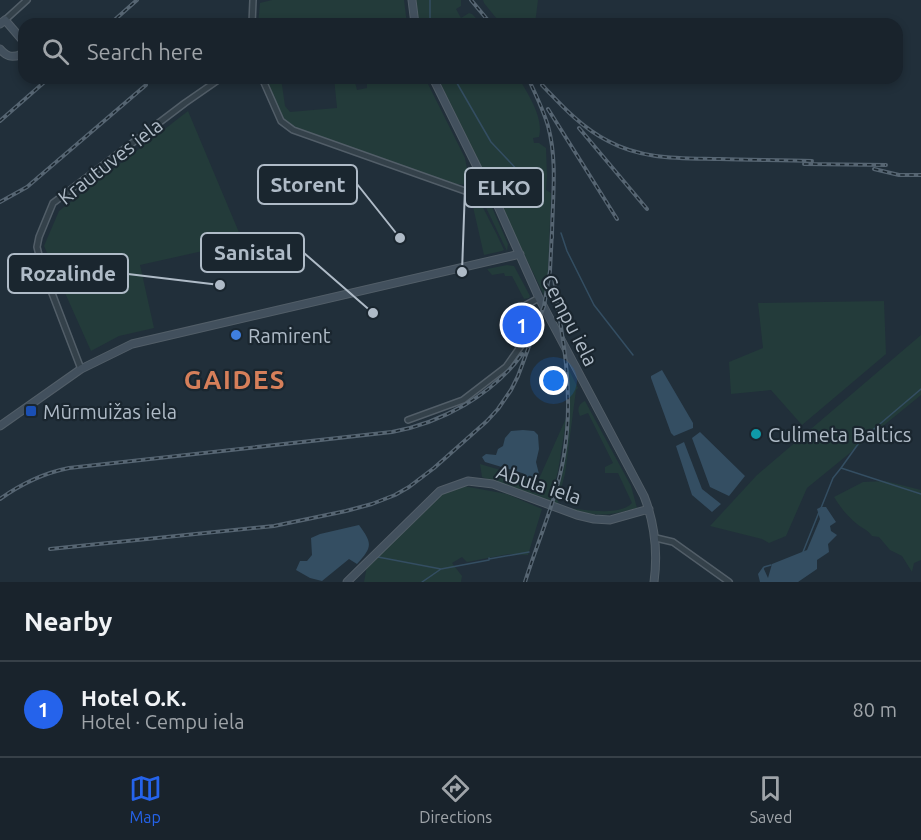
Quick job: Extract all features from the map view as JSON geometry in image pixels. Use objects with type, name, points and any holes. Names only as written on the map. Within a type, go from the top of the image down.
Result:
[{"type":"street","points":[[18,37],[2,22],[27,0]]},
{"type":"street","points":[[252,18],[253,0]]},
{"type":"street","points":[[412,0],[414,18]]},
{"type":"street","points":[[0,49],[12,57],[18,56]]},
{"type":"street","name":"Krautuves iela","points":[[81,369],[42,267],[38,247],[39,237],[53,203],[213,84]]},
{"type":"street","points":[[265,84],[281,121],[292,130],[465,191],[484,183]]},
{"type":"street","name":"Cempu iela","points":[[436,84],[484,183],[497,204],[539,298],[637,481],[649,509],[656,538],[654,582]]},
{"type":"street","points":[[0,426],[81,369],[132,344],[520,254]]},
{"type":"street","points":[[408,420],[463,400],[506,367],[523,343],[532,322],[526,305],[539,298]]},
{"type":"street","name":"Abula iela","points":[[347,582],[440,491],[468,481],[493,484],[594,519],[610,520],[649,509]]},
{"type":"street","points":[[656,538],[673,542],[729,582]]},
{"type":"green space","points":[[272,0],[404,0],[406,18],[259,18],[260,3]]},
{"type":"green space","points":[[416,0],[461,0],[461,6],[456,9],[461,18],[418,18]]},
{"type":"green space","points":[[483,0],[538,0],[536,18],[496,18]]},
{"type":"green space","points":[[469,13],[476,18],[461,18]]},
{"type":"green space","points":[[267,84],[282,84],[285,106],[290,112],[337,108],[335,84],[356,84],[357,90],[367,88],[367,84],[428,84],[465,158],[470,185],[452,184],[295,129],[284,120]]},
{"type":"green space","points":[[441,84],[522,84],[531,99],[540,129],[539,137],[533,138],[534,143],[539,143],[546,148],[546,190],[551,193],[548,274],[544,295]]},
{"type":"green space","points":[[188,111],[243,242],[140,265],[154,328],[119,336],[91,351],[44,246],[59,211]]},
{"type":"green space","points":[[478,191],[487,196],[508,244],[507,251]]},
{"type":"green space","points":[[475,192],[504,250],[502,251],[484,255],[471,198]]},
{"type":"green space","points":[[514,266],[529,298],[524,299],[512,276],[505,276],[504,273],[492,275],[487,269]]},
{"type":"green space","points":[[884,301],[886,354],[802,425],[771,390],[731,394],[729,362],[763,348],[758,303]]},
{"type":"green space","points":[[921,335],[921,395],[807,488],[786,536],[769,543],[762,539],[710,526],[757,475]]},
{"type":"green space","points":[[568,368],[578,388],[565,474],[558,500],[558,503],[564,507],[552,503],[562,469],[567,437]]},
{"type":"green space","points":[[585,401],[631,486],[637,508],[604,515],[570,509],[611,511],[620,510],[632,503],[618,473],[605,473],[605,467],[613,463],[588,413],[580,416],[579,407]]},
{"type":"green space","points":[[567,416],[558,471],[550,502],[482,477],[480,464],[538,481]]},
{"type":"green space","points":[[885,481],[921,490],[921,560],[914,563],[912,572],[902,556],[890,550],[879,537],[872,536],[854,521],[844,512],[834,497],[863,482]]},
{"type":"green space","points":[[458,485],[507,494],[542,509],[528,555],[509,554],[467,562],[462,557],[452,563],[462,576],[461,582],[364,582],[367,566],[440,493]]},
{"type":"water","points":[[662,370],[693,423],[693,428],[674,436],[651,378]]},
{"type":"water","points":[[511,431],[534,431],[538,435],[539,449],[536,462],[539,474],[537,480],[485,462],[482,457],[486,454],[496,455]]},
{"type":"water","points":[[700,432],[745,476],[729,496],[710,487],[692,438]]},
{"type":"water","points":[[684,442],[702,489],[721,504],[712,512],[692,495],[676,446]]},
{"type":"water","points":[[826,507],[836,522],[830,526],[831,531],[837,535],[828,544],[829,552],[817,560],[817,569],[798,582],[760,582],[758,574],[763,567],[768,578],[772,564],[807,550],[820,519],[817,509]]},
{"type":"water","points":[[359,525],[369,545],[357,564],[349,559],[322,581],[310,578],[296,570],[300,561],[307,561],[312,555],[311,538]]},
{"type":"waterway","points":[[430,0],[430,18]]},
{"type":"waterway","points":[[457,84],[491,142],[543,201]]},
{"type":"waterway","points":[[561,233],[567,251],[594,305],[633,355]]},
{"type":"waterway","points":[[841,468],[861,440],[921,389]]},
{"type":"waterway","points":[[821,508],[833,478],[841,468],[921,494]]},
{"type":"waterway","points":[[803,552],[819,512]]},
{"type":"waterway","points":[[489,558],[529,552]]},
{"type":"waterway","points":[[378,557],[441,569],[422,582]]},
{"type":"waterway","points":[[441,569],[489,560]]},
{"type":"waterway","points":[[763,569],[771,565]]},
{"type":"railway","points":[[117,18],[137,0]]},
{"type":"railway","points":[[471,0],[486,18]]},
{"type":"railway","points":[[0,121],[42,84]]},
{"type":"railway","points":[[531,84],[544,113],[553,153],[552,238]]},
{"type":"railway","points":[[0,202],[27,187],[146,85]]},
{"type":"railway","points":[[542,85],[590,130],[608,141],[635,152],[677,158],[812,161]]},
{"type":"railway","points":[[548,109],[617,219]]},
{"type":"railway","points":[[579,128],[647,209]]},
{"type":"railway","points":[[804,164],[886,165]]},
{"type":"railway","points":[[874,169],[899,175],[921,175]]},
{"type":"railway","points":[[50,549],[274,526],[372,504],[409,487],[487,421],[511,390],[544,306],[550,271],[552,231]]},
{"type":"railway","points":[[525,582],[557,488],[567,432],[567,375],[554,277]]},
{"type":"railway","points":[[0,499],[33,480],[69,468],[392,432],[410,428],[447,414],[481,394],[510,369],[522,354]]},
{"type":"place","name":"Storent","points":[[400,238]]},
{"type":"place","name":"ELKO","points":[[462,272]]},
{"type":"place","name":"Rozalinde","points":[[220,285]]},
{"type":"place","name":"Sanistal","points":[[373,313]]},
{"type":"place","name":"Hotel O.K.","points":[[522,325]]},
{"type":"place","name":"Ramirent","points":[[236,335]]},
{"type":"place","name":"Mūrmuižas iela","points":[[31,411]]},
{"type":"place","name":"Culimeta Baltics","points":[[756,434]]},
{"type":"district","name":"GAIDES","points":[[235,379]]}]
